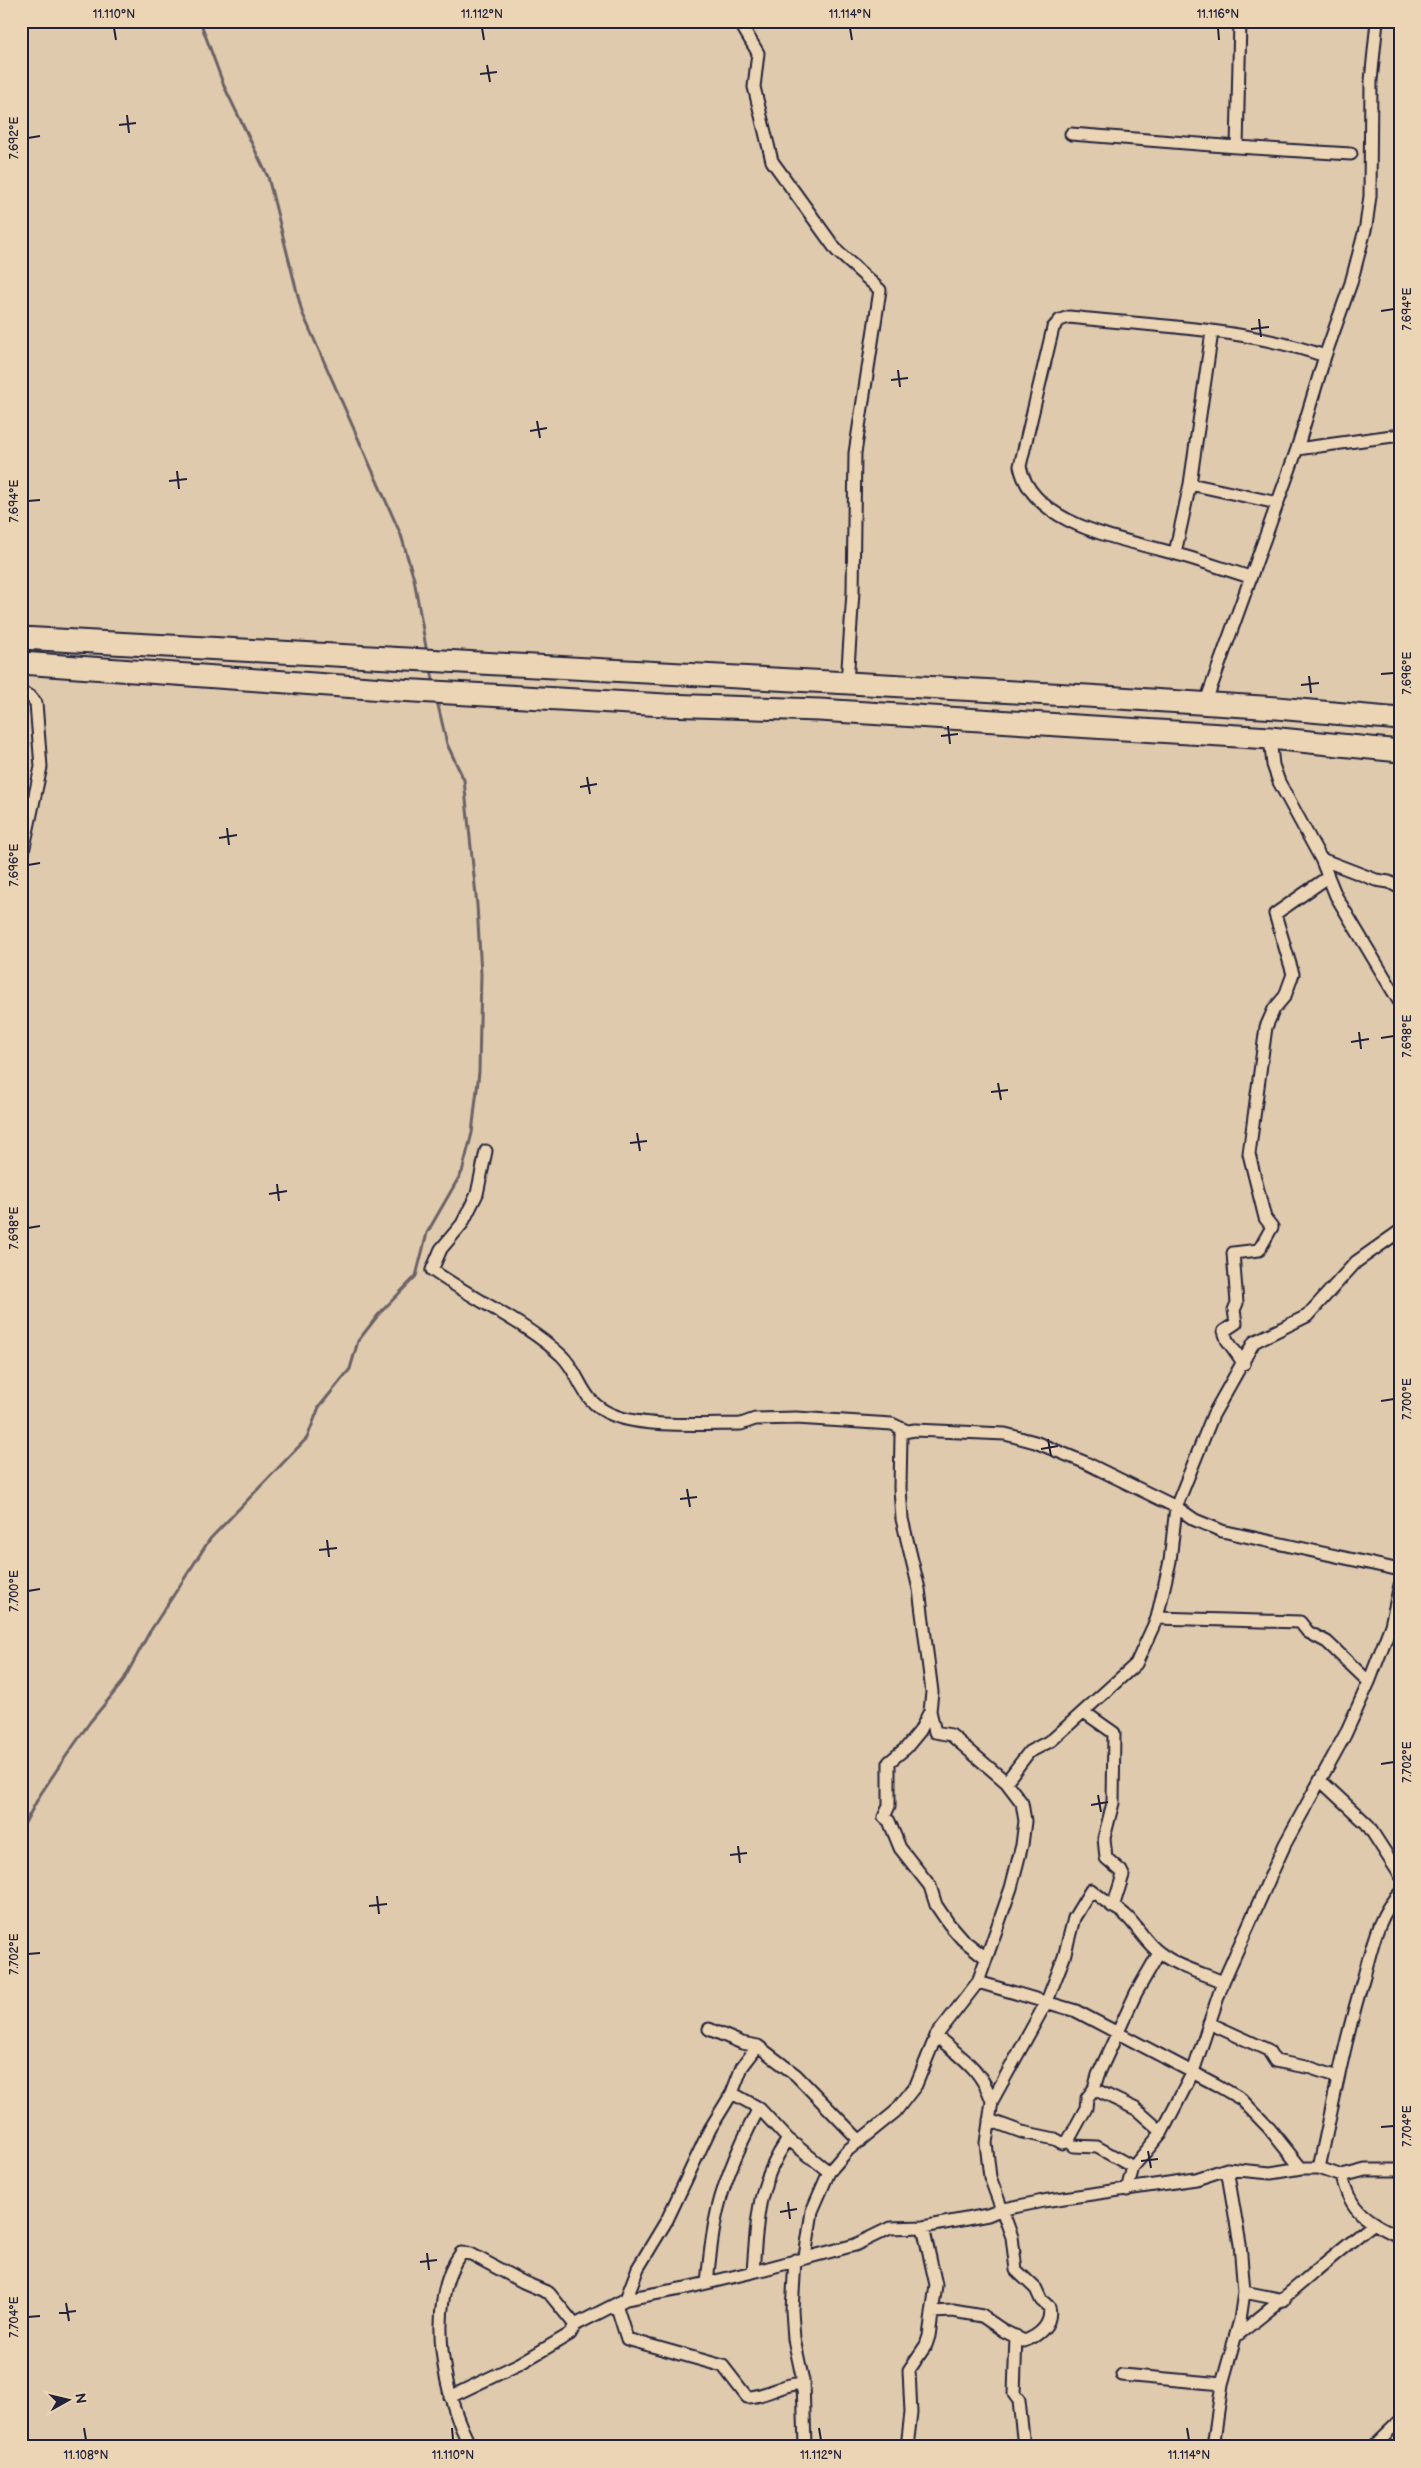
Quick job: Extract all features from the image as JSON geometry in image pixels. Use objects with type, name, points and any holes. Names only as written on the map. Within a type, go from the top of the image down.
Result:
[{"type":"highway","points":[[21,638],[1205,704],[1400,719]]},
{"type":"highway","points":[[21,663],[398,690],[490,693],[665,705],[819,710],[1270,738],[1400,751]]},
{"type":"street","points":[[739,21],[758,53],[754,87],[772,161],[837,252],[880,290],[855,453],[853,592],[847,683]]},
{"type":"street","points":[[1238,146],[1240,21]]},
{"type":"street","points":[[1205,704],[1297,449],[1325,356],[1351,282],[1366,226],[1370,196],[1370,82],[1377,21]]},
{"type":"street","points":[[1071,134],[1351,154]]},
{"type":"street","points":[[1250,577],[1175,553],[1093,532],[1052,511],[1032,492],[1022,478],[1020,466],[1043,361],[1053,328],[1060,320],[1069,317],[1212,332],[1296,346],[1325,356]]},
{"type":"street","points":[[1175,553],[1190,484],[1212,332]]},
{"type":"street","points":[[1297,449],[1400,435]]},
{"type":"street","points":[[1190,484],[1277,504]]},
{"type":"street","points":[[21,692],[31,697],[36,703],[41,767],[21,861]]},
{"type":"street","points":[[1270,738],[1273,765],[1279,782],[1321,859],[1352,926],[1400,1003]]},
{"type":"street","points":[[1321,859],[1376,880],[1389,882],[1400,888]]},
{"type":"street","points":[[1244,1364],[1227,1340],[1224,1331],[1236,1323],[1234,1310],[1237,1303],[1233,1253],[1259,1250],[1272,1227],[1265,1218],[1249,1154],[1266,1027],[1274,1009],[1285,996],[1293,974],[1274,914],[1328,877]]},
{"type":"street","points":[[486,1150],[477,1194],[462,1224],[441,1249],[432,1270],[461,1291],[522,1325],[563,1357],[588,1398],[610,1414],[633,1422],[741,1424],[755,1419],[796,1418],[892,1424],[905,1430],[1014,1436],[1084,1462],[1176,1507],[1195,1520],[1222,1531],[1400,1570]]},
{"type":"street","points":[[1006,1782],[1029,1752],[1052,1740],[1136,1664],[1157,1618],[1170,1561],[1176,1507],[1213,1415],[1244,1364],[1254,1342],[1308,1316],[1356,1262],[1400,1231]]},
{"type":"street","points":[[905,1430],[901,1436],[900,1488],[902,1519],[919,1589],[932,1692],[930,1711],[920,1730],[906,1748],[889,1762],[889,1806],[884,1817],[889,1821],[900,1848],[930,1886],[936,1905],[949,1924],[986,1958]]},
{"type":"street","points":[[1127,2190],[1132,2167],[1162,2132],[1192,2072],[1223,1982],[1285,1844],[1345,1735],[1369,1682],[1391,1625],[1400,1585]]},
{"type":"street","points":[[1157,1618],[1300,1622],[1308,1632],[1327,1642],[1369,1682]]},
{"type":"street","points":[[1087,1708],[1114,1733],[1113,1803],[1104,1838],[1106,1858],[1123,1875],[1114,1907]]},
{"type":"street","points":[[805,2447],[803,2391],[793,2324],[800,2259],[812,2211],[829,2172],[841,2158],[895,2112],[906,2100],[916,2085],[936,2036],[978,1982],[1011,1888],[1022,1845],[1025,1821],[1022,1804],[1006,1782],[951,1735],[936,1732],[930,1711]]},
{"type":"street","points":[[1320,1780],[1367,1824],[1400,1875]]},
{"type":"street","points":[[932,2312],[953,2311],[982,2316],[1024,2341],[1036,2336],[1048,2321],[1050,2310],[1036,2289],[1016,2270],[1012,2237],[1007,2220],[1000,2210],[990,2177],[986,2156],[986,2143],[992,2101],[1047,2001],[1064,1957],[1074,1918],[1091,1890],[1122,1911],[1148,1943],[1160,1953],[1223,1982]]},
{"type":"street","points":[[1319,2168],[1354,2010],[1374,1941],[1384,1912],[1400,1893]]},
{"type":"street","points":[[989,2120],[1022,2132],[1055,2139],[1062,2143],[1068,2141],[1086,2108],[1087,2098],[1094,2089],[1136,1993],[1160,1953]]},
{"type":"street","points":[[978,1982],[1076,2011],[1241,2099],[1269,2128],[1301,2168]]},
{"type":"street","points":[[1208,2022],[1268,2050],[1275,2062],[1335,2076],[1337,2083]]},
{"type":"street","points":[[709,2029],[742,2043],[758,2046],[796,2075],[860,2141]]},
{"type":"street","points":[[936,2036],[976,2070],[986,2082],[992,2101]]},
{"type":"street","points":[[758,2046],[742,2067],[732,2093],[710,2129],[667,2220],[638,2268],[621,2302],[627,2339],[723,2366],[737,2380],[747,2396],[772,2393],[796,2384],[801,2384],[803,2391]]},
{"type":"street","points":[[1094,2089],[1136,2108],[1162,2132]]},
{"type":"street","points":[[732,2093],[759,2108],[788,2139],[829,2172]]},
{"type":"street","points":[[706,2283],[715,2221],[722,2192],[744,2136],[759,2108]]},
{"type":"street","points":[[754,2272],[760,2196],[778,2154],[788,2139]]},
{"type":"street","points":[[1068,2141],[1072,2146],[1097,2147],[1132,2167]]},
{"type":"street","points":[[450,2397],[519,2364],[570,2334],[575,2325],[621,2302],[754,2272],[855,2244],[890,2228],[923,2227],[1082,2194],[1127,2190],[1196,2179],[1227,2169],[1271,2173],[1301,2168],[1319,2168],[1342,2176],[1365,2170],[1400,2170]]},
{"type":"street","points":[[1213,2447],[1222,2384],[1236,2336],[1244,2292],[1240,2244],[1227,2169]]},
{"type":"street","points":[[1342,2176],[1350,2202],[1359,2214],[1372,2224],[1400,2237]]},
{"type":"street","points":[[1236,2336],[1284,2300],[1315,2270],[1372,2224]]},
{"type":"street","points":[[907,2447],[911,2413],[909,2370],[926,2345],[932,2312],[935,2277],[923,2227]]},
{"type":"street","points":[[471,2447],[450,2397],[442,2348],[443,2306],[447,2279],[461,2253],[471,2254],[523,2282],[549,2293],[575,2325]]},
{"type":"street","points":[[1244,2292],[1284,2300]]},
{"type":"street","points":[[1016,2336],[1014,2394],[1019,2401],[1024,2447]]},
{"type":"street","points":[[1122,2375],[1222,2384]]},
{"type":"street","points":[[1373,2447],[1400,2421]]},
{"type":"waterway","points":[[200,21],[224,86],[268,177],[302,312],[401,535],[414,579],[427,653]]},
{"type":"waterway","points":[[431,669],[434,685]]},
{"type":"waterway","points":[[21,1830],[40,1795],[62,1762],[90,1722],[122,1683],[149,1633],[210,1539],[307,1438],[319,1407],[350,1369],[358,1341],[379,1314],[416,1276],[427,1233],[462,1172],[472,1133],[479,1072],[481,974],[477,905],[464,780],[447,744],[437,701]]}]
